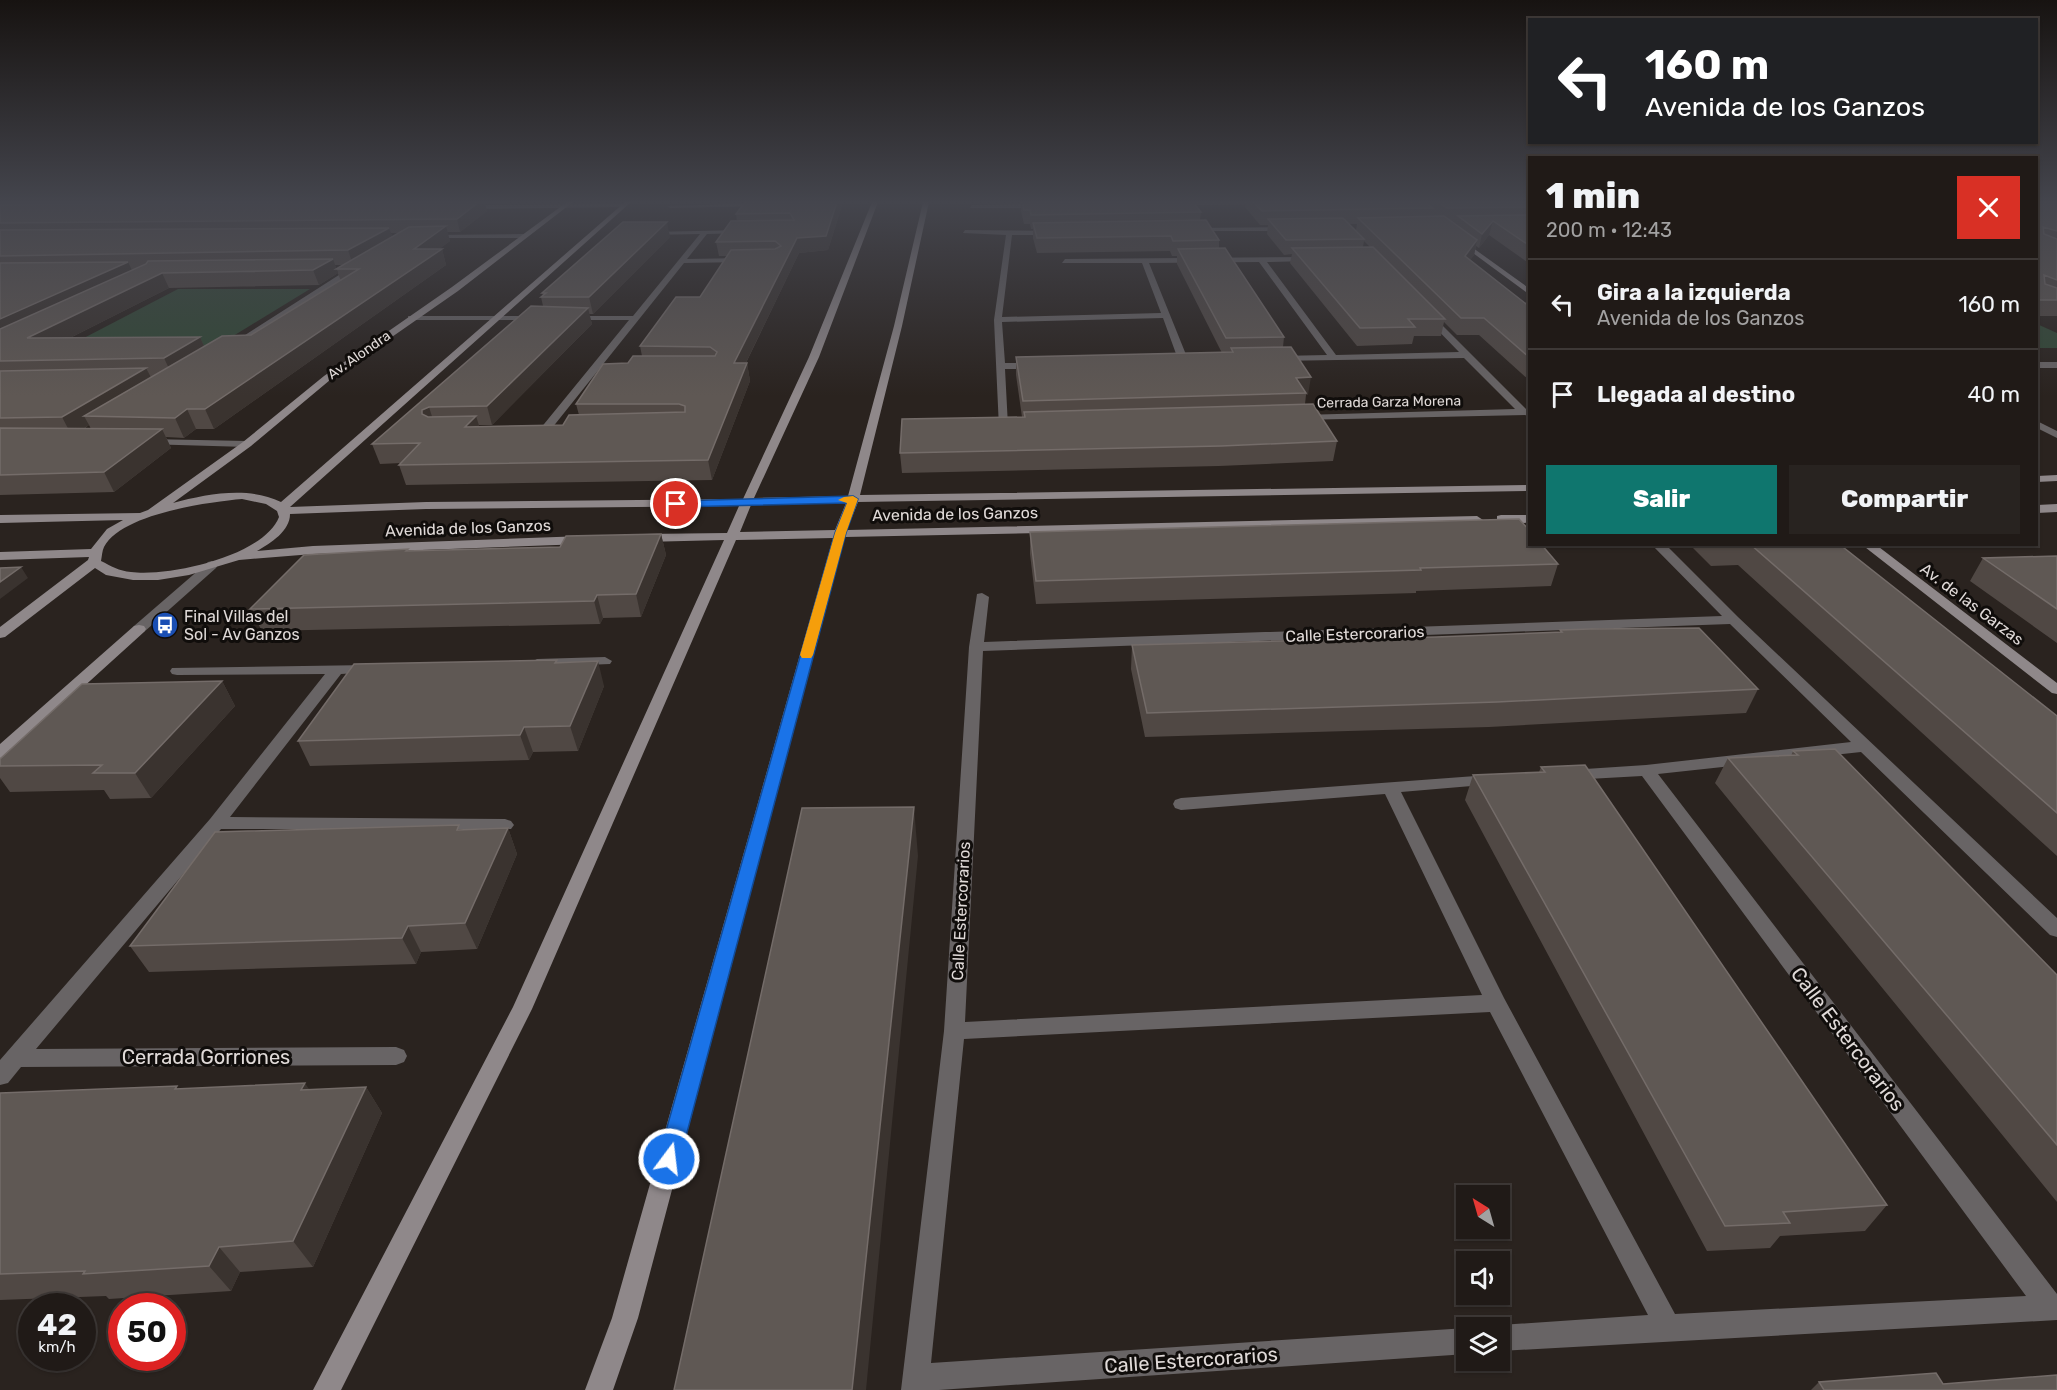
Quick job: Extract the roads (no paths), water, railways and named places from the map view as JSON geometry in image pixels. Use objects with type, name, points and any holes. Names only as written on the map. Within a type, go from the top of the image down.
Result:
[{"type":"main road","name":"Av. Alondra","points":[[148,514],[247,444],[327,378],[483,267]]},
{"type":"main road","points":[[283,509],[554,267]]},
{"type":"main road","points":[[327,1390],[522,1009],[746,504],[814,357],[849,267]]},
{"type":"main road","points":[[599,1390],[625,1318],[840,533],[853,499],[911,267]]},
{"type":"main road","points":[[1495,267],[1528,292]]},
{"type":"main road","points":[[2038,478],[2057,478]]},
{"type":"main road","name":"Avenida de los Ganzos","points":[[283,509],[746,504],[853,499],[1528,489]]},
{"type":"main road","points":[[0,634],[94,557],[100,543],[113,532],[148,514],[174,506],[221,497],[260,498],[274,502],[283,509],[285,516],[282,525],[272,536],[236,556],[212,565],[160,575],[136,576],[102,569],[94,557]]},
{"type":"main road","points":[[2038,509],[2057,508]]},
{"type":"main road","points":[[0,519],[148,514]]},
{"type":"main road","name":"Avenida de los Ganzos","points":[[628,538],[1528,519]]},
{"type":"main road","name":"Avenida de los Ganzos","points":[[236,556],[313,550],[593,540]]},
{"type":"main road","name":"Av. de las Garzas","points":[[1869,546],[2057,690]]},
{"type":"main road","points":[[0,556],[94,557]]},
{"type":"main road","points":[[0,753],[139,629]]},
{"type":"street","points":[[228,349],[358,267]]},
{"type":"street","points":[[556,430],[539,431],[594,369],[676,267]]},
{"type":"street","points":[[1005,267],[998,320],[1002,366],[999,426],[1015,425]]},
{"type":"street","points":[[1147,267],[1184,362]]},
{"type":"street","points":[[1267,267],[1333,357]]},
{"type":"street","points":[[330,270],[354,269]]},
{"type":"street","name":"Cerrada Garza Morena","points":[[1419,307],[1527,412]]},
{"type":"street","points":[[998,320],[1165,315]]},
{"type":"street","points":[[411,318],[552,318]]},
{"type":"street","points":[[564,318],[635,318]]},
{"type":"street","points":[[1264,360],[1467,355]]},
{"type":"street","points":[[1173,363],[1196,362]]},
{"type":"street","points":[[1002,366],[1047,365]]},
{"type":"street","points":[[2038,365],[2057,365]]},
{"type":"street","points":[[594,369],[606,369]]},
{"type":"street","name":"Cerrada Garza Morena","points":[[1287,418],[1527,412]]},
{"type":"street","points":[[2038,425],[2057,435]]},
{"type":"street","points":[[134,442],[247,444]]},
{"type":"street","points":[[1659,546],[1733,620],[2057,930]]},
{"type":"street","points":[[139,629],[212,565]]},
{"type":"street","name":"Calle Estercorarios","points":[[982,597],[976,647],[954,1030],[916,1384],[1456,1342]]},
{"type":"street","name":"Calle Estercorarios","points":[[976,647],[1733,620]]},
{"type":"street","points":[[523,664],[605,661]]},
{"type":"street","points":[[177,671],[383,668]]},
{"type":"street","points":[[0,1076],[216,823],[336,670]]},
{"type":"street","points":[[1553,776],[1647,770],[1866,746]]},
{"type":"street","name":"Calle Estercorarios","points":[[1647,770],[2054,1307]]},
{"type":"street","points":[[1181,804],[1390,786],[1507,779]]},
{"type":"street","points":[[1390,786],[1496,1003],[1668,1327]]},
{"type":"street","points":[[216,823],[505,825]]},
{"type":"street","points":[[954,1030],[1496,1003]]},
{"type":"street","name":"Cerrada Gorriones","points":[[15,1058],[396,1056]]},
{"type":"street","name":"Calle Estercorarios","points":[[1510,1337],[2054,1307]]},
{"type":"place","name":"Final Villas del Sol - Av Ganzos","points":[[165,625]]}]
